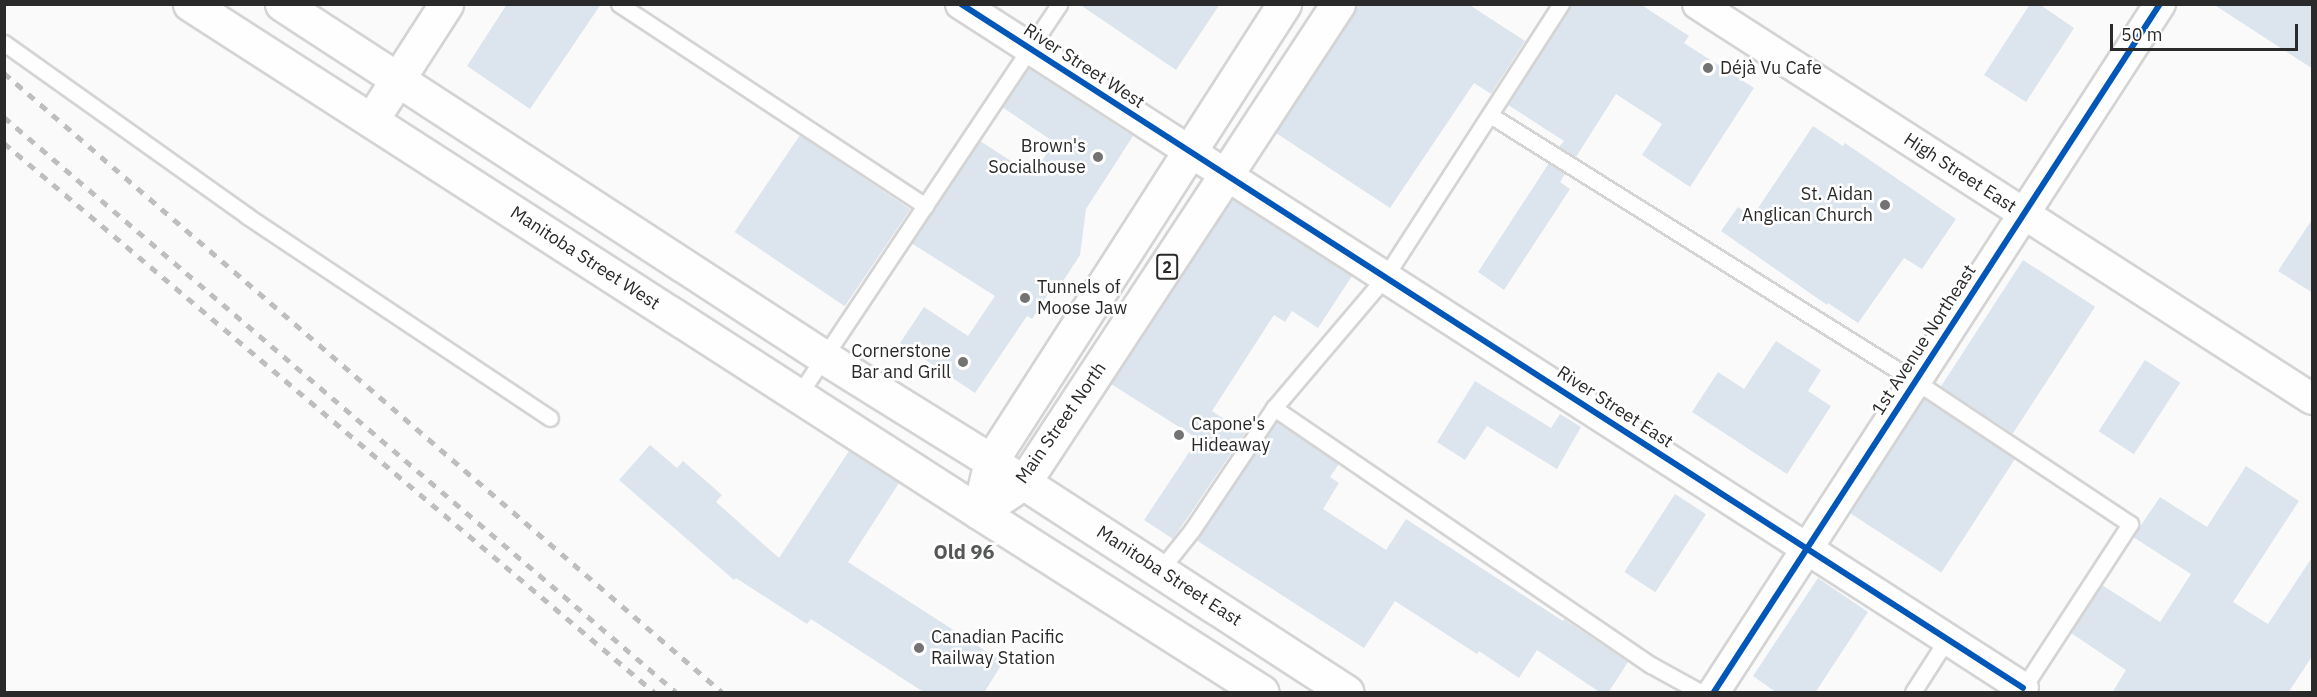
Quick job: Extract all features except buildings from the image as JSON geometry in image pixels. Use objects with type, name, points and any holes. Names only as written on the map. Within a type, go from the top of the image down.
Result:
[{"type":"main road","name":"Manitoba Street West","points":[[190,4],[372,119],[979,512]]},
{"type":"main road","points":[[282,4],[824,357],[991,461]]},
{"type":"main road","points":[[372,119],[446,4]]},
{"type":"main road","name":"Main Street North","points":[[979,512],[991,461],[1284,4]]},
{"type":"main road","name":"Main Street North","points":[[979,512],[1024,482],[1228,176],[1338,4]]},
{"type":"main road","name":"Manitoba Street East","points":[[991,461],[1161,569],[1346,693]]},
{"type":"main road","points":[[979,512],[1262,693]]},
{"type":"street","name":"River Street West","points":[[961,4],[1190,153]]},
{"type":"street","name":"High Street East","points":[[1698,4],[2313,399]]},
{"type":"street","name":"1st Avenue Northeast","points":[[1714,693],[2160,4]]},
{"type":"street","name":"River Street East","points":[[1190,153],[2023,688]]},
{"type":"lane","points":[[619,4],[925,206]]},
{"type":"lane","points":[[798,396],[1059,4]]},
{"type":"lane","points":[[1161,569],[1192,530],[1274,408],[1385,278],[1561,4]]},
{"type":"lane","points":[[4,43],[248,216],[550,418]]},
{"type":"lane","points":[[1490,115],[1915,381],[2130,524],[2023,688]]},
{"type":"lane","points":[[1274,408],[1651,665],[1700,693]]},
{"type":"lane","points":[[1913,693],[1947,639]]},
{"type":"railway","points":[[4,73],[722,692]]},
{"type":"railway","points":[[4,117],[676,692]]},
{"type":"railway","points":[[4,143],[654,692]]},
{"type":"cycle path","points":[[961,4],[2023,688]]},
{"type":"cycle path","points":[[1714,692],[2160,4]]},
{"type":"place","name":"Déjà Vu Cafe","points":[[1708,68]]},
{"type":"place","name":"Brown's Socialhouse","points":[[1098,157]]},
{"type":"place","name":"St. Aidan Anglican Church","points":[[1885,205]]},
{"type":"place","name":"Tunnels of Moose Jaw","points":[[1025,298]]},
{"type":"place","name":"Cornerstone Bar and Grill","points":[[963,362]]},
{"type":"place","name":"Capone's Hideaway","points":[[1179,435]]},
{"type":"place","name":"Canadian Pacific Railway Station","points":[[919,648]]},
{"type":"district","name":"Old 96","points":[[964,551]]}]
